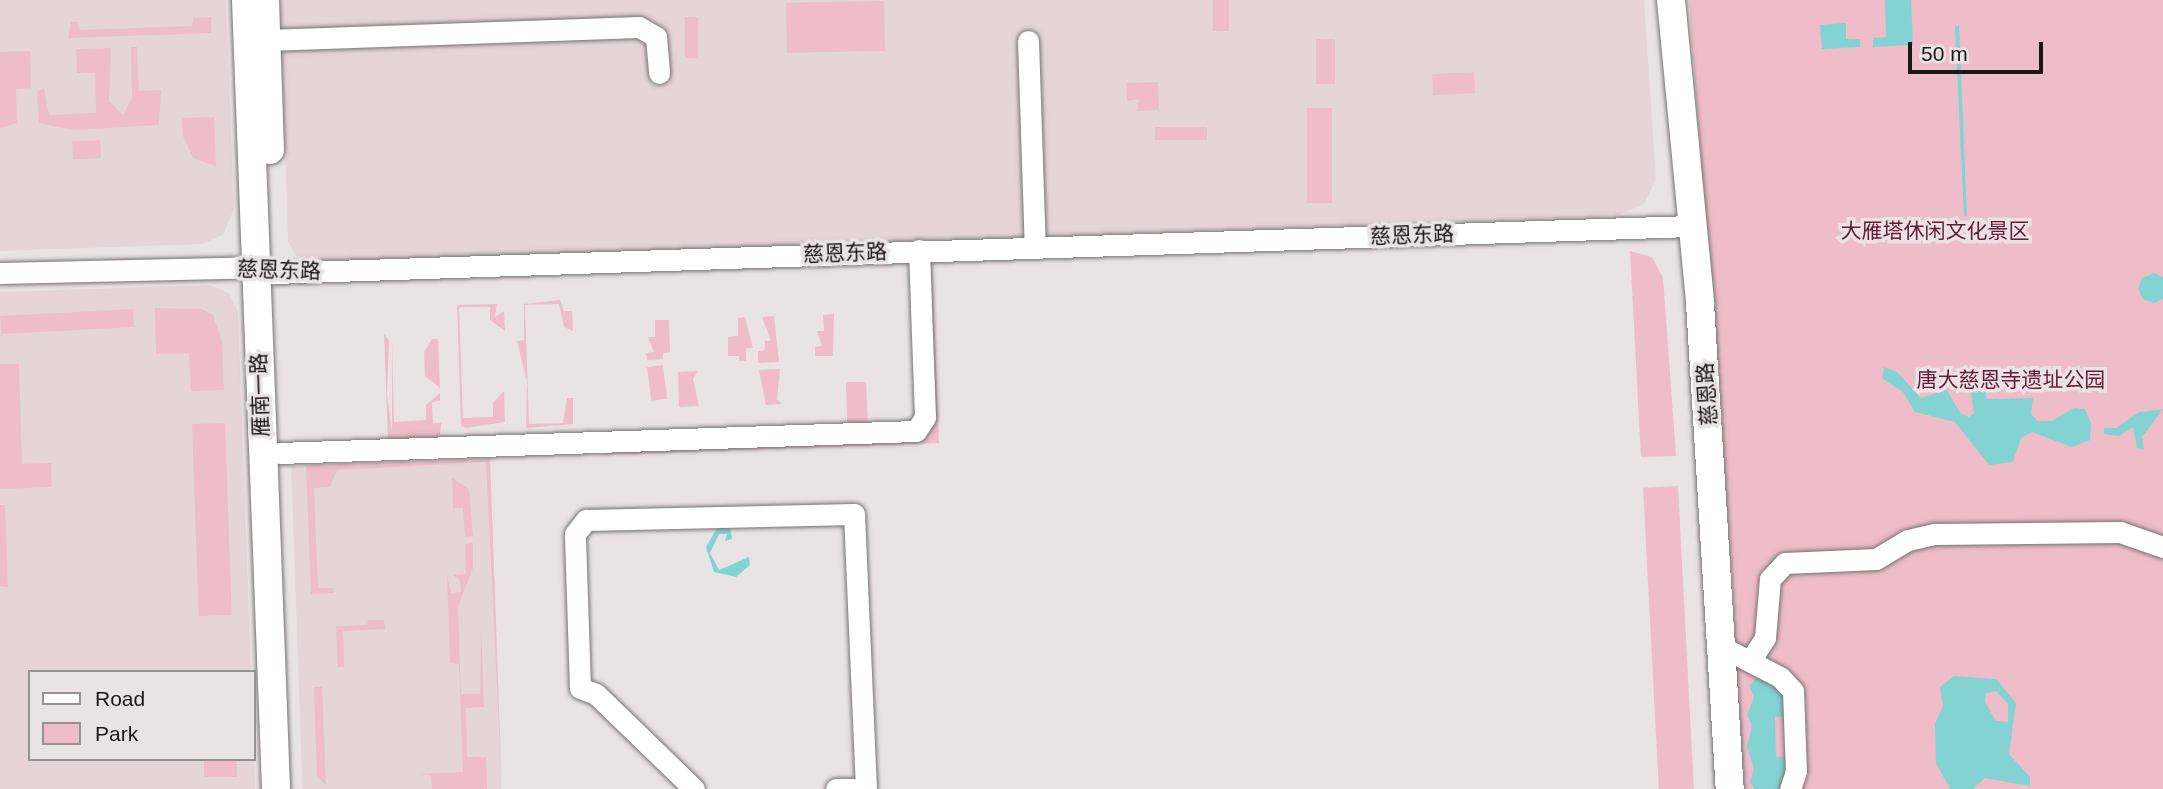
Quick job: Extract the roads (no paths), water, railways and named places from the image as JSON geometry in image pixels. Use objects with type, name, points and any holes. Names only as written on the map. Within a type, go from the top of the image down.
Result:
[{"type":"main road","name":"雁南一路","points":[[246,0],[279,453],[293,789]]},
{"type":"main road","name":"雁南一路","points":[[265,0],[265,270],[276,789]]},
{"type":"main road","name":"慈恩路","points":[[1671,0],[1724,648],[1730,789]]},
{"type":"street","points":[[267,40],[639,27],[656,37],[659,73]]},
{"type":"street","points":[[1028,41],[1035,247]]},
{"type":"street","name":"慈恩东路","points":[[0,273],[265,270],[1691,226]]},
{"type":"street","points":[[279,453],[916,431],[925,417],[919,250]]},
{"type":"street","points":[[694,789],[596,694],[580,688],[575,534],[583,521],[854,514],[866,789]]},
{"type":"street","points":[[1750,661],[1765,638],[1770,579],[1785,563],[1876,559],[1908,540],[1935,534],[2120,532],[2163,547]]},
{"type":"street","points":[[1724,648],[1780,677],[1793,691],[1796,771],[1790,789]]},
{"type":"street","points":[[836,789],[853,789]]},
{"type":"water","points":[[1885,0],[1911,0],[1913,45],[1873,47],[1873,38],[1886,37]]},
{"type":"water","points":[[1846,23],[1846,39],[1860,39],[1860,47],[1822,49],[1820,25]]},
{"type":"water","points":[[1955,26],[1959,26],[1967,216],[1964,216]]},
{"type":"water","points":[[2154,273],[2163,277],[2163,299],[2154,303],[2143,299],[2138,289],[2142,278]]},
{"type":"water","points":[[1884,367],[1897,372],[1921,398],[1947,390],[1960,413],[1969,417],[1974,413],[1970,386],[1985,373],[1986,399],[2033,398],[2031,414],[2038,421],[2052,421],[2074,408],[2085,409],[2091,423],[2090,440],[2072,447],[2032,432],[2021,438],[2013,462],[1989,465],[1955,422],[1915,412],[1903,392],[1882,378]]},
{"type":"water","points":[[2163,409],[2142,437],[2144,450],[2137,448],[2133,427],[2119,436],[2104,434],[2104,428],[2116,428],[2139,412]]},
{"type":"water","points":[[730,526],[732,539],[725,541],[727,534],[719,534],[710,553],[719,570],[749,557],[750,565],[736,577],[714,572],[706,547],[717,528]]},
{"type":"water","points":[[1759,675],[1781,686],[1789,717],[1775,717],[1776,757],[1789,757],[1781,789],[1754,789],[1750,782],[1754,769],[1747,746],[1752,726],[1747,715],[1754,697],[1749,686]]},
{"type":"water","points":[[1954,676],[1996,679],[2016,703],[2009,754],[2030,777],[2030,786],[1985,778],[1973,789],[1950,789],[1936,763],[1935,724],[1943,706],[1940,687]],"holes":[[[1996,691],[2008,704],[2008,722],[1996,721],[1985,702],[1986,693]]]},
{"type":"park label","name":"大雁塔休闲文化景区","points":[[1935,231]]},
{"type":"park label","name":"唐大慈恩寺遗址公园","points":[[2011,380]]}]
